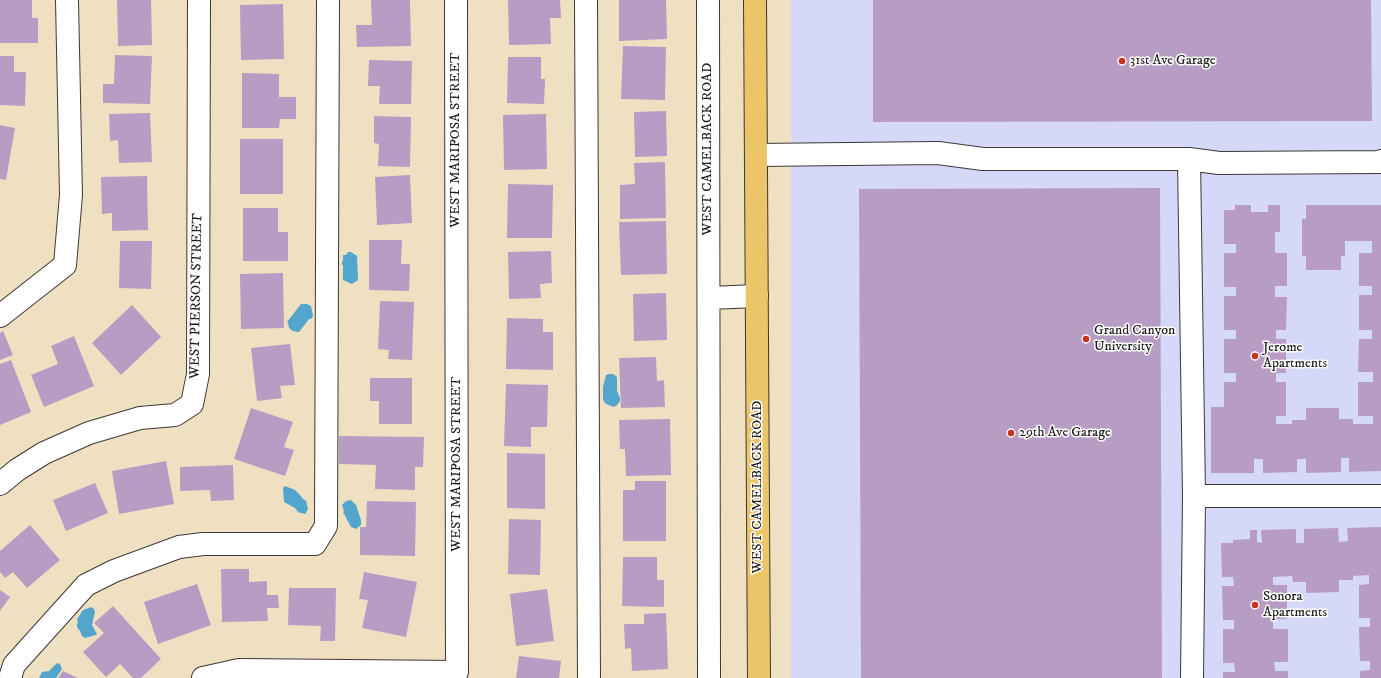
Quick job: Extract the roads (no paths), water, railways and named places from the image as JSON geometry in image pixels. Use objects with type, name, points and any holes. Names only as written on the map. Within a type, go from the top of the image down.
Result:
[{"type":"main road","name":"WEST CAMELBACK ROAD","points":[[755,0],[759,678]]},
{"type":"street","points":[[0,316],[64,265],[71,195],[67,0]]},
{"type":"street","name":"WEST PIERSON STREET","points":[[0,484],[17,470],[44,453],[89,433],[140,418],[175,415],[192,404],[198,374],[199,0]]},
{"type":"street","points":[[10,678],[14,665],[86,586],[114,571],[178,547],[203,544],[315,544],[326,526],[328,0]]},
{"type":"street","name":"WEST MARIPOSA STREET","points":[[203,678],[239,670],[457,672],[456,0]]},
{"type":"street","points":[[586,0],[588,678]]},
{"type":"street","name":"WEST CAMELBACK ROAD","points":[[708,0],[709,678]]},
{"type":"street","points":[[756,155],[938,153],[983,159],[1190,159],[1219,163],[1381,161]]},
{"type":"street","points":[[1190,159],[1194,496],[1192,678]]},
{"type":"street","points":[[709,298],[757,296]]},
{"type":"street","points":[[1194,496],[1381,496]]},
{"type":"water","points":[[348,252],[351,252],[357,256],[358,280],[352,284],[343,280],[343,255],[346,255]]},
{"type":"water","points":[[301,304],[311,306],[313,316],[299,332],[293,331],[289,328],[287,322]]},
{"type":"water","points":[[613,374],[617,377],[617,391],[620,401],[614,407],[606,404],[603,400],[603,387],[606,375]]},
{"type":"water","points":[[285,486],[295,490],[306,501],[308,509],[305,514],[298,512],[295,508],[284,502],[283,488]]},
{"type":"water","points":[[351,500],[356,505],[361,520],[361,525],[356,529],[351,527],[343,512],[342,505],[346,501]]},
{"type":"water","points":[[91,607],[95,612],[92,625],[97,634],[85,638],[82,636],[77,627],[77,619],[83,610]]},
{"type":"water","points":[[57,663],[60,664],[62,669],[56,678],[39,678],[42,672],[49,671]]},
{"type":"place","name":"31st Ave Garage","points":[[1122,61]]},
{"type":"place","name":"Grand Canyon University","points":[[1086,339]]},
{"type":"place","name":"Jerome Apartments","points":[[1255,356]]},
{"type":"place","name":"29th Ave Garage","points":[[1011,433]]},
{"type":"place","name":"Sonora Apartments","points":[[1255,605]]}]
